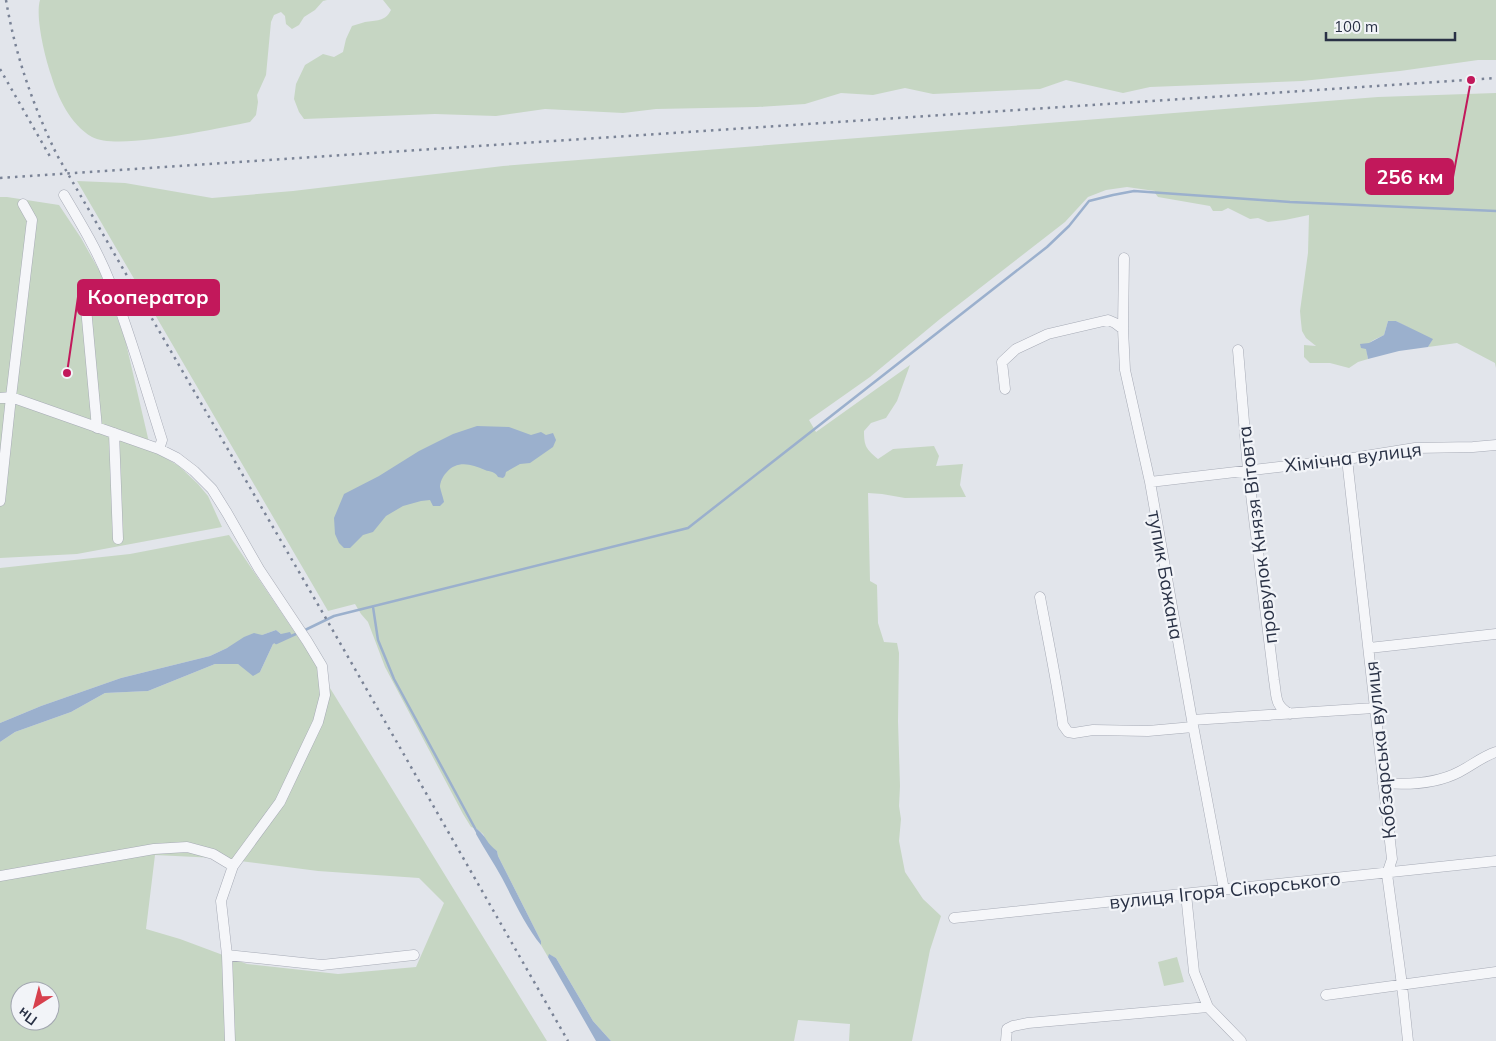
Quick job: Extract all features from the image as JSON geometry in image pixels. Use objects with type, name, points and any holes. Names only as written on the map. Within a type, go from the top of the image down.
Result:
[{"type":"street","points":[[64,195],[88,235],[109,279],[136,356],[162,440],[160,449]]},
{"type":"street","points":[[0,501],[5,398],[32,220],[22,204]]},
{"type":"street","name":"тупик Бажана","points":[[1124,258],[1123,329],[1125,370],[1150,482],[1192,724],[1224,890]]},
{"type":"street","points":[[84,286],[97,428]]},
{"type":"street","points":[[1005,389],[1002,362],[1016,349],[1048,334],[1097,322],[1108,320],[1123,329]]},
{"type":"street","name":"провулок Князя Вітовта","points":[[1238,350],[1248,470],[1278,704],[1281,709],[1290,714]]},
{"type":"street","points":[[5,398],[114,432],[160,449],[177,458],[194,471],[212,489],[258,569],[299,628],[322,666],[325,695],[318,722],[280,802],[233,866],[221,901],[227,955],[230,1041]]},
{"type":"street","points":[[114,432],[118,539]]},
{"type":"street","name":"Хімічна вулиця","points":[[1150,482],[1414,448],[1496,445]]},
{"type":"street","name":"Кобзарська вулиця","points":[[1347,458],[1392,859],[1387,874],[1408,1041]]},
{"type":"street","points":[[1040,597],[1063,725],[1065,729],[1074,733],[1093,730],[1148,731],[1192,724],[1290,714],[1374,708]]},
{"type":"street","points":[[1369,648],[1496,634]]},
{"type":"street","points":[[1383,783],[1431,782],[1457,774],[1496,752]]},
{"type":"street","points":[[0,876],[154,849],[187,847],[213,854],[233,866]]},
{"type":"street","name":"вулиця Ігоря Сікорського","points":[[954,918],[1496,862]]},
{"type":"street","points":[[1186,894],[1194,972],[1208,1007],[1241,1041]]},
{"type":"street","points":[[227,955],[322,965],[414,955]]},
{"type":"street","points":[[1326,995],[1496,972]]},
{"type":"street","points":[[1006,1041],[1007,1029],[1028,1023],[1208,1007]]},
{"type":"green space","points":[[40,0],[327,0],[323,1],[315,10],[304,17],[299,25],[292,29],[286,24],[285,16],[281,12],[274,15],[271,22],[266,75],[257,95],[256,115],[250,122],[169,137],[105,141],[84,132],[71,118],[61,101],[44,48],[39,16]]},
{"type":"green space","points":[[383,0],[1496,0],[1496,60],[1478,60],[1400,71],[1302,81],[1150,87],[1123,93],[1066,80],[1040,89],[933,94],[905,88],[873,95],[841,93],[805,104],[757,107],[656,109],[623,113],[545,109],[496,116],[435,114],[304,119],[294,99],[296,84],[305,65],[323,54],[334,57],[343,52],[352,26],[386,17],[391,10]]},
{"type":"green space","points":[[1496,93],[1496,368],[1495,363],[1457,343],[1428,347],[1432,340],[1396,321],[1388,321],[1384,335],[1369,343],[1367,349],[1368,359],[1358,362],[1349,368],[1330,363],[1310,363],[1304,357],[1304,345],[1316,346],[1306,338],[1302,331],[1300,311],[1308,253],[1309,215],[1268,222],[1258,218],[1250,219],[1228,208],[1222,211],[1213,211],[1210,206],[1158,197],[1155,191],[1127,187],[1106,190],[1088,197],[1065,222],[940,319],[870,377],[809,420],[816,432],[910,365],[897,401],[886,418],[871,423],[864,431],[866,447],[878,459],[893,449],[934,446],[939,456],[936,466],[963,464],[960,485],[966,497],[905,498],[868,493],[870,581],[877,585],[878,623],[884,642],[897,643],[899,653],[899,806],[901,819],[899,841],[905,872],[923,899],[941,916],[930,950],[912,1041],[849,1041],[850,1024],[798,1020],[794,1041],[611,1041],[593,1021],[556,958],[550,955],[548,957],[497,851],[489,846],[483,834],[471,827],[463,814],[385,667],[368,622],[355,604],[328,611],[77,181],[125,183],[212,198],[293,191],[503,166],[1378,97]]},
{"type":"green space","points":[[0,197],[59,205],[81,238],[100,272],[125,339],[150,449],[179,466],[198,484],[208,496],[222,527],[77,554],[0,558]]},
{"type":"green space","points":[[229,535],[306,649],[547,1041],[0,1041],[0,742],[15,732],[71,712],[105,693],[148,691],[215,664],[238,664],[260,672],[273,644],[291,635],[281,634],[276,630],[210,656],[121,678],[41,706],[0,723],[0,568],[130,554]],"holes":[[[155,855],[216,858],[318,871],[419,878],[444,903],[416,967],[338,974],[247,964],[180,939],[146,929]]]},
{"type":"green space","points":[[1177,957],[1184,982],[1164,986],[1158,962]]},
{"type":"water","points":[[1388,321],[1396,321],[1433,339],[1428,347],[1399,351],[1368,359],[1366,349],[1361,348],[1360,344],[1369,343],[1384,335]]},
{"type":"water","points":[[477,426],[509,427],[531,435],[541,432],[546,435],[553,433],[556,440],[553,447],[530,463],[520,464],[506,472],[503,478],[475,466],[464,464],[455,466],[446,473],[441,481],[440,487],[444,502],[440,506],[433,506],[430,500],[403,506],[386,516],[373,532],[363,535],[350,548],[344,548],[339,543],[335,534],[334,518],[344,494],[379,476],[419,451],[453,434]]},
{"type":"water","points":[[276,630],[281,634],[290,632],[292,636],[273,644],[260,672],[253,676],[238,664],[215,664],[148,691],[105,693],[71,712],[15,732],[0,742],[0,723],[41,706],[121,678],[210,656],[254,633],[262,635]]},
{"type":"water","points":[[477,829],[497,851],[541,941],[541,945],[525,921],[476,834]]},
{"type":"water","points":[[549,954],[556,958],[593,1021],[611,1041],[596,1041],[548,957]]},
{"type":"waterway","points":[[303,631],[334,616],[688,528],[1047,247],[1069,226],[1089,201],[1134,191],[1290,202],[1496,211]]},
{"type":"waterway","points":[[373,607],[378,640],[394,679],[477,832]]},
{"type":"waterway","points":[[276,643],[298,633]]},
{"type":"railway","points":[[6,0],[14,40],[26,79],[40,118],[57,155],[568,1041]]},
{"type":"railway","points":[[0,69],[52,160]]},
{"type":"railway","points":[[0,178],[1496,78]]},
{"type":"place","name":"256 км","points":[[1471,80]]},
{"type":"place","name":"Кооператор","points":[[67,373]]}]
